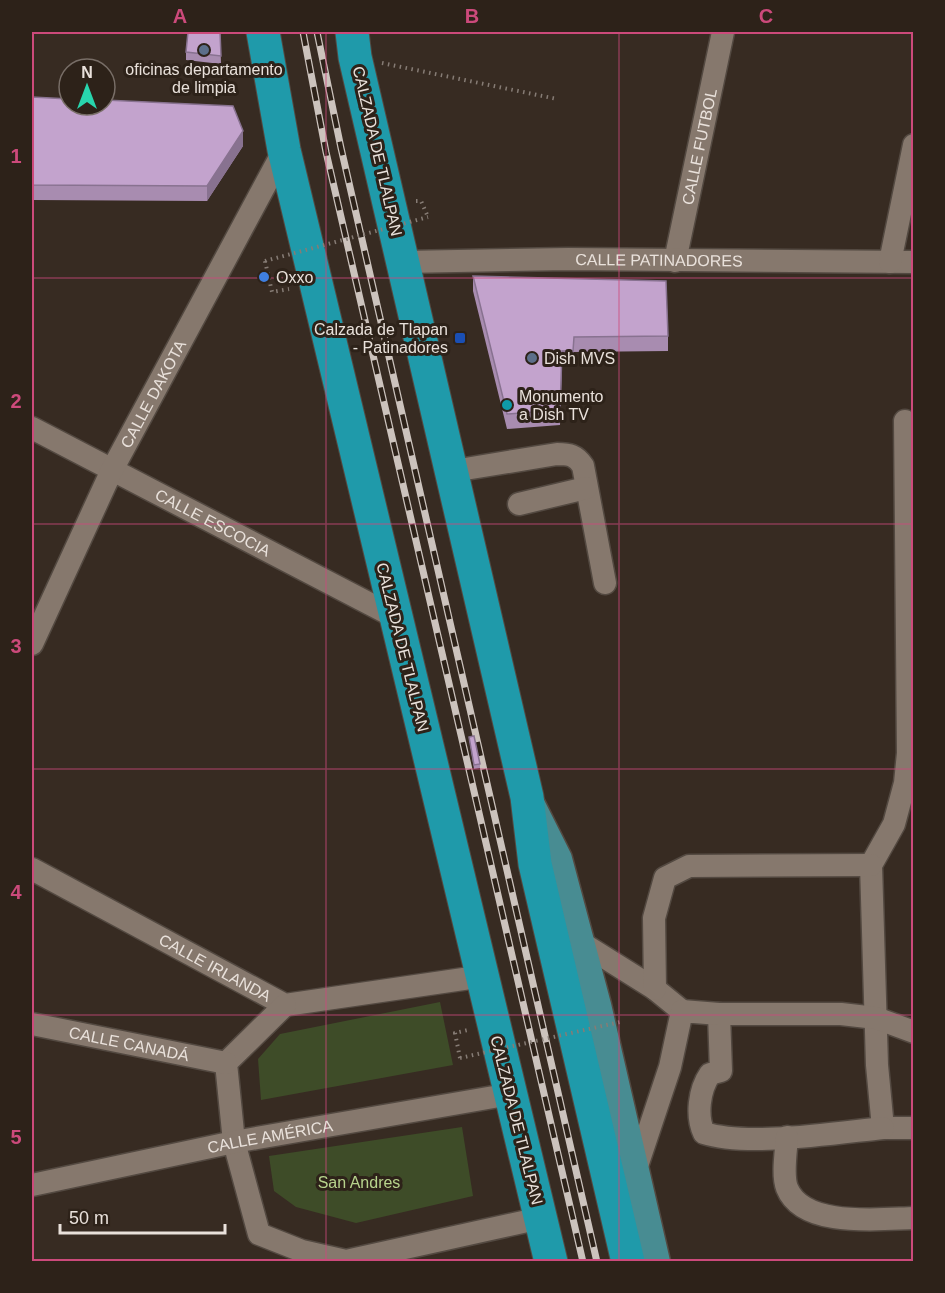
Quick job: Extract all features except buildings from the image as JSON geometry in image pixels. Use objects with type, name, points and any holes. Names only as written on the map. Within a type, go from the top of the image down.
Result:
[{"type":"highway","name":"CALZADA DE TLALPAN","points":[[263,32],[284,150],[551,1262]]},
{"type":"highway","name":"CALZADA DE TLALPAN","points":[[353,44],[453,471],[526,797],[535,864],[628,1262]]},
{"type":"main road","name":"CALZADA DE TLALPAN","points":[[526,797],[558,859],[656,1262]]},
{"type":"street","name":"CALLE FUTBOL","points":[[675,261],[723,32]]},
{"type":"street","points":[[890,262],[914,145]]},
{"type":"street","name":"CALLE DAKOTA","points":[[32,644],[112,470],[284,150]]},
{"type":"street","name":"CALLE PATINADORES","points":[[404,262],[568,259],[914,262]]},
{"type":"street","points":[[883,1128],[877,1065],[871,865],[894,824],[905,783],[908,753],[905,421]]},
{"type":"street","name":"CALLE ESCOCIA","points":[[32,428],[395,617]]},
{"type":"street","points":[[453,471],[569,454],[578,458],[583,466],[605,583]]},
{"type":"street","points":[[519,504],[586,488]]},
{"type":"street","points":[[655,989],[654,918],[665,878],[689,866],[871,865]]},
{"type":"street","name":"CALLE IRLANDA","points":[[32,869],[285,1005],[484,976]]},
{"type":"street","points":[[580,942],[655,989],[682,1011],[719,1014],[841,1014],[876,1018],[914,1032]]},
{"type":"street","points":[[285,1005],[226,1064],[234,1142],[259,1233],[302,1251],[346,1261],[542,1218]]},
{"type":"street","points":[[635,1172],[669,1067],[682,1011]]},
{"type":"street","points":[[719,1014],[721,1071],[710,1074],[703,1084],[698,1121],[704,1133],[717,1137],[787,1137],[883,1128],[914,1128]]},
{"type":"street","name":"CALLE CANADÁ","points":[[32,1024],[226,1064]]},
{"type":"street","name":"CALLE AMÉRICA","points":[[32,1185],[234,1142],[511,1094]]},
{"type":"street","points":[[787,1137],[786,1186],[795,1202],[815,1213],[852,1219],[914,1218]]},
{"type":"path","points":[[353,44],[558,99]]},
{"type":"path","points":[[272,292],[265,261],[428,217],[422,201]]},
{"type":"path","points":[[455,1033],[460,1058],[620,1022]]},
{"type":"green space","points":[[440,1002],[453,1065],[261,1100],[258,1059],[280,1034]]},
{"type":"green space","name":"San Andres","points":[[462,1127],[473,1196],[356,1223],[296,1207],[274,1191],[269,1156]]},
{"type":"railway","points":[[303,32],[326,152],[583,1262]]},
{"type":"railway","points":[[317,32],[341,148],[597,1262]]},
{"type":"place","name":"oficinas departamento de limpia","points":[[204,50]]},
{"type":"place","name":"Oxxo","points":[[264,277]]},
{"type":"place","name":"Calzada de Tlapan - Patinadores","points":[[460,338]]},
{"type":"place","name":"Dish MVS","points":[[532,358]]},
{"type":"place","name":"Monumento a Dish TV","points":[[507,405]]}]
